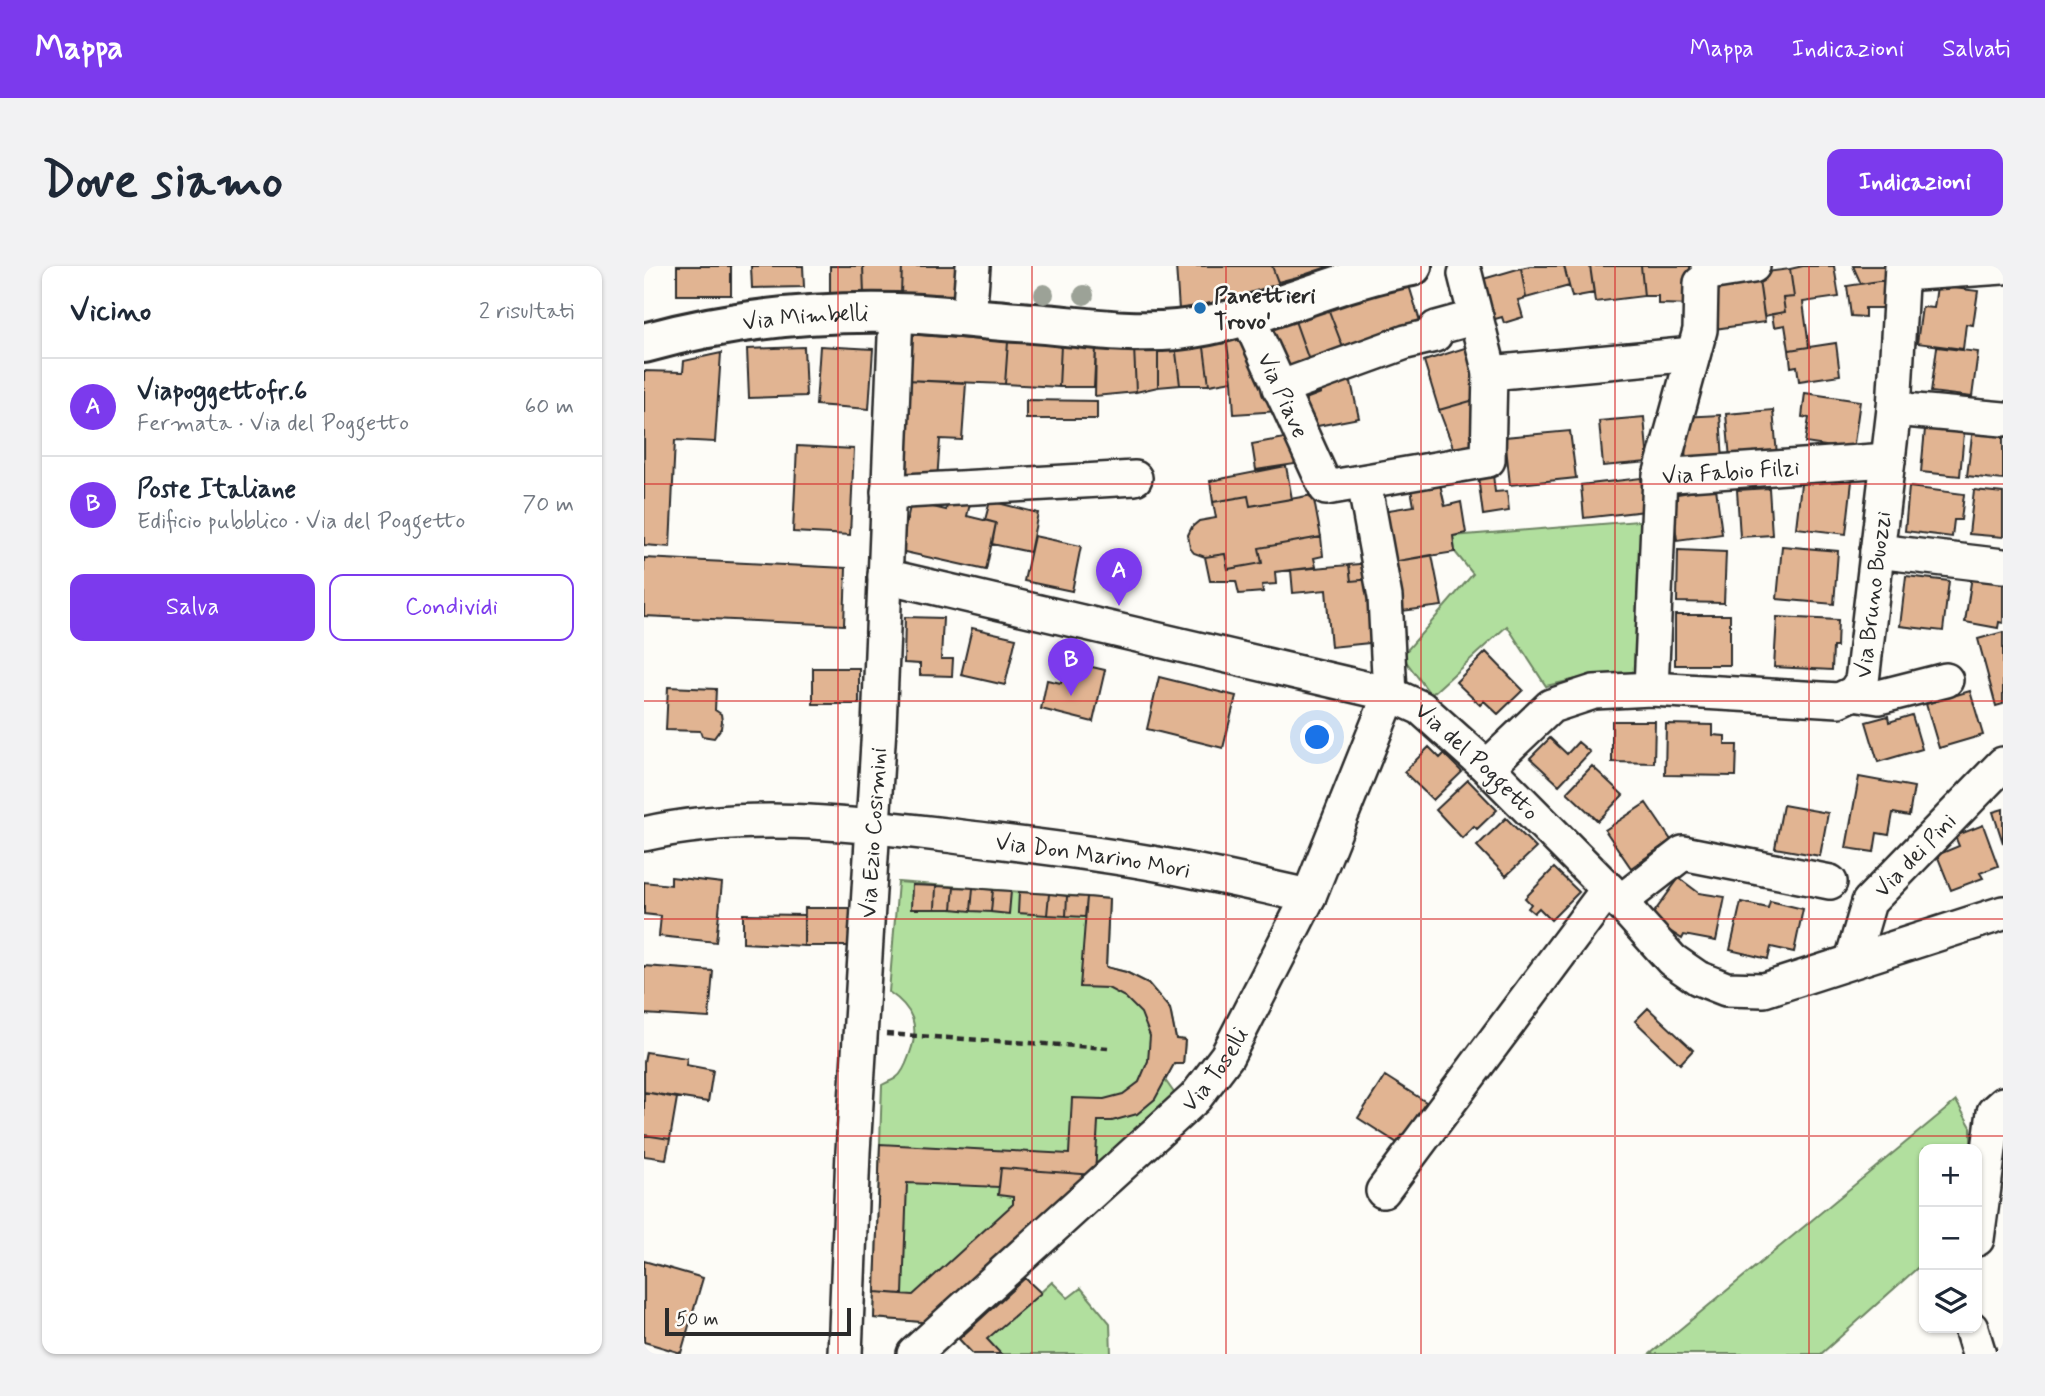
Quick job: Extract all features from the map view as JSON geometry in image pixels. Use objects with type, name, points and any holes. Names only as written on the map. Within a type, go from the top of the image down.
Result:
[{"type":"main road","name":"Via Mimbelli","points":[[644,343],[702,328],[763,318],[895,313],[1099,329],[1190,328],[1247,315],[1370,276],[1412,266]]},
{"type":"street","points":[[969,318],[973,266]]},
{"type":"street","points":[[1660,476],[1700,330],[1705,274],[1753,266]]},
{"type":"street","points":[[1902,270],[2003,267]]},
{"type":"street","name":"Via Bruno Buozzi","points":[[1488,767],[1551,706],[1594,692],[1651,689],[1839,700],[1854,693],[1862,681],[1894,409],[1902,270]]},
{"type":"street","points":[[1390,694],[1385,597],[1364,482],[1488,460],[1490,373],[1465,274]]},
{"type":"street","name":"Via Ezio Cosimini","points":[[845,1354],[853,1152],[874,826],[895,313]]},
{"type":"street","name":"Via Piave","points":[[1247,315],[1326,488],[1364,482]]},
{"type":"street","points":[[1279,388],[1406,342],[1435,335],[1436,328],[1476,317]]},
{"type":"street","points":[[1490,373],[1693,354]]},
{"type":"street","points":[[1894,409],[2003,419]]},
{"type":"street","name":"Via Fabio Filzi","points":[[1651,689],[1660,476],[1888,460]]},
{"type":"street","points":[[888,492],[1135,478]]},
{"type":"street","points":[[1877,551],[2003,566]]},
{"type":"street","name":"Via del Poggetto","points":[[885,576],[1390,694],[1421,708],[1488,767],[1614,895],[1672,960],[1698,978],[1726,989],[1764,990],[2003,913]]},
{"type":"street","points":[[1854,693],[1879,697],[1946,680]]},
{"type":"street","name":"Via Toselli","points":[[914,1354],[1195,1098],[1227,1056],[1308,897],[1390,694]]},
{"type":"street","name":"Via dei Pini","points":[[1852,960],[1869,902],[2003,764]]},
{"type":"street","name":"Via Don Marino Mori","points":[[644,834],[677,826],[749,821],[874,826],[1087,852],[1190,870],[1308,897]]},
{"type":"street","points":[[1383,1191],[1614,895],[1683,853],[1830,882]]},
{"type":"street","points":[[1981,1207],[1994,1112],[2003,1104]]},
{"type":"street","points":[[1973,1333],[1979,1354]]},
{"type":"path","points":[[881,1033],[1108,1048]]},
{"type":"green space","points":[[1650,520],[1636,677],[1581,678],[1546,686],[1507,626],[1431,695],[1402,656],[1473,574],[1455,552],[1453,536]]},
{"type":"green space","points":[[898,882],[1109,899],[1106,967],[1126,972],[1148,983],[1170,1009],[1176,1039],[1185,1040],[1183,1064],[1174,1064],[1165,1080],[1177,1097],[934,1323],[874,1318],[882,1085],[902,1072],[914,1034],[909,1011],[889,992]]},
{"type":"green space","points":[[1956,1101],[1971,1127],[1971,1144],[1919,1144],[1919,1266],[1821,1354],[1650,1354]]},
{"type":"green space","points":[[1025,1278],[1040,1293],[1052,1282],[1068,1298],[1081,1288],[1110,1323],[1111,1354],[973,1354],[959,1339]]},
{"type":"building","points":[[677,266],[731,266],[731,295],[677,295]]},
{"type":"building","points":[[751,266],[803,266],[804,287],[752,288]]},
{"type":"building","points":[[830,266],[863,266],[864,295],[830,296]]},
{"type":"building","points":[[863,266],[902,266],[901,294],[864,295]]},
{"type":"building","points":[[902,266],[964,266],[963,295],[901,294]]},
{"type":"building","points":[[1176,266],[1272,266],[1280,288],[1179,310]]},
{"type":"building","points":[[1272,266],[1339,266],[1278,282]]},
{"type":"building","points":[[1564,266],[1569,286],[1526,298],[1521,268]]},
{"type":"building","points":[[1564,266],[1590,266],[1594,293],[1572,297]]},
{"type":"building","points":[[1590,266],[1641,266],[1644,296],[1595,302]]},
{"type":"building","points":[[1641,266],[1695,266],[1696,305],[1658,304],[1658,296],[1644,296]]},
{"type":"building","points":[[1803,266],[1834,266],[1839,297],[1803,302],[1809,347],[1789,350],[1785,325],[1774,327],[1772,314],[1785,312],[1783,298],[1794,297],[1790,269]]},
{"type":"building","points":[[1853,266],[1886,266],[1885,280],[1861,284]]},
{"type":"building","points":[[1521,268],[1526,298],[1518,300],[1523,317],[1504,323],[1502,317],[1485,322],[1473,282]]},
{"type":"building","points":[[1790,269],[1794,297],[1783,298],[1785,312],[1764,316],[1758,273]]},
{"type":"building","points":[[1758,273],[1765,322],[1714,329],[1707,281]]},
{"type":"building","points":[[1407,279],[1423,331],[1347,358],[1326,303]]},
{"type":"building","points":[[1885,280],[1882,308],[1865,308],[1865,317],[1851,316],[1847,286]]},
{"type":"building","points":[[1937,286],[1978,291],[1973,325],[1966,324],[1963,349],[1917,343],[1922,307],[1934,308]]},
{"type":"building","points":[[1326,303],[1345,353],[1312,369],[1294,318]]},
{"type":"building","points":[[1294,318],[1312,369],[1278,381],[1259,330]]},
{"type":"building","points":[[909,334],[1008,342],[1005,384],[906,380]]},
{"type":"building","points":[[1252,335],[1281,411],[1234,414],[1226,337]]},
{"type":"building","points":[[1226,337],[1232,381],[1209,385],[1203,340]]},
{"type":"building","points":[[1203,340],[1209,385],[1180,385],[1175,344]]},
{"type":"building","points":[[1008,342],[1061,345],[1059,387],[1005,384]]},
{"type":"building","points":[[1836,343],[1840,375],[1799,381],[1797,366],[1791,367],[1789,350]]},
{"type":"building","points":[[1175,344],[1180,385],[1158,387],[1158,346]]},
{"type":"building","points":[[1477,344],[1481,398],[1439,410],[1424,361]]},
{"type":"building","points":[[1061,345],[1096,346],[1094,387],[1059,387]]},
{"type":"building","points":[[820,346],[873,349],[869,409],[816,405]]},
{"type":"building","points":[[1096,346],[1134,347],[1136,392],[1095,396]]},
{"type":"building","points":[[1158,346],[1158,387],[1136,392],[1134,347]]},
{"type":"building","points":[[804,347],[806,396],[749,398],[747,349]]},
{"type":"building","points":[[1937,347],[1978,352],[1972,397],[1931,392]]},
{"type":"building","points":[[721,353],[715,442],[675,440],[670,547],[644,545],[644,371],[683,372],[684,361]]},
{"type":"building","points":[[1349,373],[1359,418],[1307,428],[1295,403],[1321,393],[1321,381]]},
{"type":"building","points":[[906,380],[966,383],[962,440],[940,439],[937,481],[903,481]]},
{"type":"building","points":[[1805,393],[1860,401],[1853,450],[1805,443],[1809,418],[1802,417]]},
{"type":"building","points":[[1481,398],[1480,458],[1441,453],[1453,447],[1439,410]]},
{"type":"building","points":[[1026,400],[1097,401],[1097,419],[1026,419]]},
{"type":"building","points":[[1773,410],[1777,455],[1730,459],[1726,414]]},
{"type":"building","points":[[1720,415],[1723,460],[1686,462],[1683,417]]},
{"type":"building","points":[[1644,417],[1648,462],[1603,466],[1599,421]]},
{"type":"building","points":[[1973,428],[2003,431],[2003,480],[1967,476]]},
{"type":"building","points":[[1925,429],[1964,433],[1960,476],[1921,472]]},
{"type":"building","points":[[1570,431],[1576,478],[1510,485],[1505,437]]},
{"type":"building","points":[[1290,437],[1295,464],[1256,470],[1252,444]]},
{"type":"building","points":[[797,446],[854,449],[850,535],[793,532]]},
{"type":"building","points":[[1286,466],[1292,499],[1250,506],[1248,496],[1213,502],[1210,481]]},
{"type":"building","points":[[1492,466],[1495,492],[1507,491],[1509,511],[1483,515],[1477,469]]},
{"type":"building","points":[[1802,475],[1852,481],[1846,534],[1796,528]]},
{"type":"building","points":[[1641,478],[1645,511],[1584,518],[1581,485]]},
{"type":"building","points":[[1440,484],[1445,506],[1461,502],[1466,533],[1453,536],[1455,552],[1392,562],[1376,512],[1414,506],[1411,489]]},
{"type":"building","points":[[1909,487],[1964,494],[1961,520],[1954,520],[1952,537],[1905,531]]},
{"type":"building","points":[[1716,488],[1722,534],[1677,540],[1671,495]]},
{"type":"building","points":[[1769,488],[1772,535],[1740,537],[1737,490]]},
{"type":"building","points":[[1974,490],[2003,493],[2003,537],[1969,534]]},
{"type":"building","points":[[1313,495],[1321,537],[1259,548],[1262,563],[1228,569],[1225,554],[1205,557],[1194,553],[1190,548],[1188,535],[1192,527],[1199,521],[1216,518],[1213,502],[1248,496],[1250,506]]},
{"type":"building","points":[[948,500],[970,504],[967,516],[996,523],[986,570],[900,551],[911,502],[946,510]]},
{"type":"building","points":[[990,501],[1038,513],[1030,552],[992,544],[996,523],[985,520]]},
{"type":"building","points":[[1034,536],[1081,546],[1072,591],[1024,581]]},
{"type":"building","points":[[1321,537],[1323,556],[1314,558],[1316,567],[1275,572],[1276,584],[1262,585],[1263,592],[1239,594],[1236,581],[1210,581],[1205,557],[1225,554],[1228,569],[1262,563],[1259,548]]},
{"type":"building","points":[[1782,546],[1838,551],[1834,604],[1777,599]]},
{"type":"building","points":[[1678,550],[1726,552],[1724,603],[1677,602]]},
{"type":"building","points":[[1432,555],[1442,606],[1402,611],[1392,562]]},
{"type":"building","points":[[644,558],[846,568],[844,625],[644,616]]},
{"type":"building","points":[[1370,563],[1372,579],[1351,581],[1349,565]]},
{"type":"building","points":[[1349,565],[1351,581],[1372,579],[1379,642],[1331,647],[1326,590],[1293,593],[1291,570]]},
{"type":"building","points":[[1906,576],[1949,581],[1943,631],[1900,626]]},
{"type":"building","points":[[1972,576],[2003,581],[2003,623],[1999,622],[1998,628],[1965,622]]},
{"type":"building","points":[[1675,615],[1730,615],[1730,665],[1675,665]]},
{"type":"building","points":[[905,617],[943,618],[941,659],[953,659],[952,676],[920,675],[920,664],[904,663]]},
{"type":"building","points":[[1777,617],[1838,620],[1837,647],[1833,647],[1832,670],[1774,667]]},
{"type":"building","points":[[972,628],[1016,638],[1005,685],[961,675]]},
{"type":"building","points":[[2003,632],[2003,704],[1996,706],[1978,639]]},
{"type":"building","points":[[1486,652],[1523,690],[1498,714],[1484,701],[1480,705],[1456,682]]},
{"type":"building","points":[[1066,661],[1105,670],[1093,722],[1041,709],[1047,680],[1061,683]]},
{"type":"building","points":[[813,668],[859,668],[859,704],[813,704]]},
{"type":"building","points":[[1159,677],[1236,696],[1223,748],[1147,729]]},
{"type":"building","points":[[668,687],[716,689],[715,710],[721,714],[722,721],[714,738],[702,736],[700,731],[666,730]]},
{"type":"building","points":[[1970,691],[1983,735],[1939,748],[1926,704]]},
{"type":"building","points":[[1912,715],[1922,749],[1878,762],[1866,722],[1888,716],[1889,722]]},
{"type":"building","points":[[1612,721],[1655,721],[1654,763],[1612,762]]},
{"type":"building","points":[[1666,724],[1713,725],[1713,735],[1725,736],[1725,745],[1737,745],[1736,776],[1665,775]]},
{"type":"building","points":[[1550,738],[1567,754],[1578,742],[1590,752],[1559,785],[1530,758]]},
{"type":"building","points":[[1429,747],[1440,758],[1444,754],[1462,772],[1433,800],[1404,772]]},
{"type":"building","points":[[1592,766],[1623,795],[1598,821],[1567,792]]},
{"type":"building","points":[[1859,777],[1914,787],[1909,816],[1893,813],[1889,835],[1877,833],[1874,852],[1846,848]]},
{"type":"building","points":[[1468,780],[1497,810],[1477,829],[1474,826],[1462,838],[1436,810]]},
{"type":"building","points":[[1646,803],[1671,840],[1631,868],[1605,830]]},
{"type":"building","points":[[1783,805],[1828,813],[1820,856],[1775,848]]},
{"type":"building","points":[[2003,809],[2003,843],[1993,812]]},
{"type":"building","points":[[1506,818],[1536,848],[1506,876],[1477,846]]},
{"type":"building","points":[[1983,825],[1998,866],[1980,873],[1983,878],[1951,890],[1937,855],[1959,846],[1955,836]]},
{"type":"building","points":[[1554,868],[1579,892],[1551,920],[1539,908],[1534,913],[1528,908],[1531,904],[1525,898]]},
{"type":"building","points":[[671,877],[722,883],[716,942],[659,936],[661,916],[644,914],[644,882],[671,885]]},
{"type":"building","points":[[1679,878],[1699,893],[1725,897],[1716,941],[1684,935],[1682,939],[1650,918]]},
{"type":"building","points":[[912,885],[936,886],[935,909],[911,909]]},
{"type":"building","points":[[936,886],[954,887],[952,909],[935,909]]},
{"type":"building","points":[[954,887],[973,888],[971,911],[952,909]]},
{"type":"building","points":[[973,888],[993,890],[991,912],[971,911]]},
{"type":"building","points":[[993,890],[1011,891],[1009,914],[991,912]]},
{"type":"building","points":[[1019,892],[1049,894],[1047,915],[1018,913]]},
{"type":"building","points":[[1049,894],[1067,896],[1066,916],[1047,915]]},
{"type":"building","points":[[1067,896],[1087,897],[1085,917],[1066,916]]},
{"type":"building","points":[[1087,897],[1109,899],[1106,967],[1126,972],[1148,983],[1170,1009],[1176,1039],[1185,1040],[1183,1064],[1174,1064],[1155,1099],[1137,1114],[1112,1121],[1098,1121],[1095,1175],[1001,1168],[999,1187],[907,1183],[903,1294],[875,1292],[880,1144],[1069,1154],[1072,1098],[1104,1099],[1123,1094],[1139,1082],[1148,1061],[1150,1036],[1141,1013],[1125,997],[1108,988],[1080,987]]},
{"type":"building","points":[[1770,901],[1803,909],[1794,952],[1771,947],[1768,959],[1730,950],[1741,902],[1768,908]]},
{"type":"building","points":[[805,908],[851,908],[851,946],[804,946]]},
{"type":"building","points":[[743,914],[804,915],[804,946],[743,943]]},
{"type":"building","points":[[644,966],[713,971],[709,1018],[644,1014]]},
{"type":"building","points":[[1648,1008],[1693,1050],[1680,1064],[1635,1021]]},
{"type":"building","points":[[646,1052],[687,1058],[686,1065],[713,1070],[708,1102],[644,1092]]},
{"type":"building","points":[[1385,1076],[1426,1102],[1399,1144],[1358,1118]]},
{"type":"building","points":[[644,1092],[677,1098],[670,1139],[644,1135]]},
{"type":"building","points":[[644,1135],[670,1139],[666,1159],[644,1156]]},
{"type":"building","points":[[1001,1168],[1095,1175],[934,1323],[874,1318],[875,1292],[913,1295],[1013,1204],[1013,1197],[998,1195]]},
{"type":"building","points":[[644,1261],[703,1278],[681,1353],[644,1342]]},
{"type":"building","points":[[1025,1278],[1041,1293],[987,1339],[1001,1354],[973,1354],[959,1339]]},
{"type":"place","name":"Panettieri Trovo'","points":[[1200,308]]},
{"type":"place","name":"Viapoggettofr.6","points":[[1119,606]]},
{"type":"place","name":"Poste Italiane","points":[[1071,696]]}]
